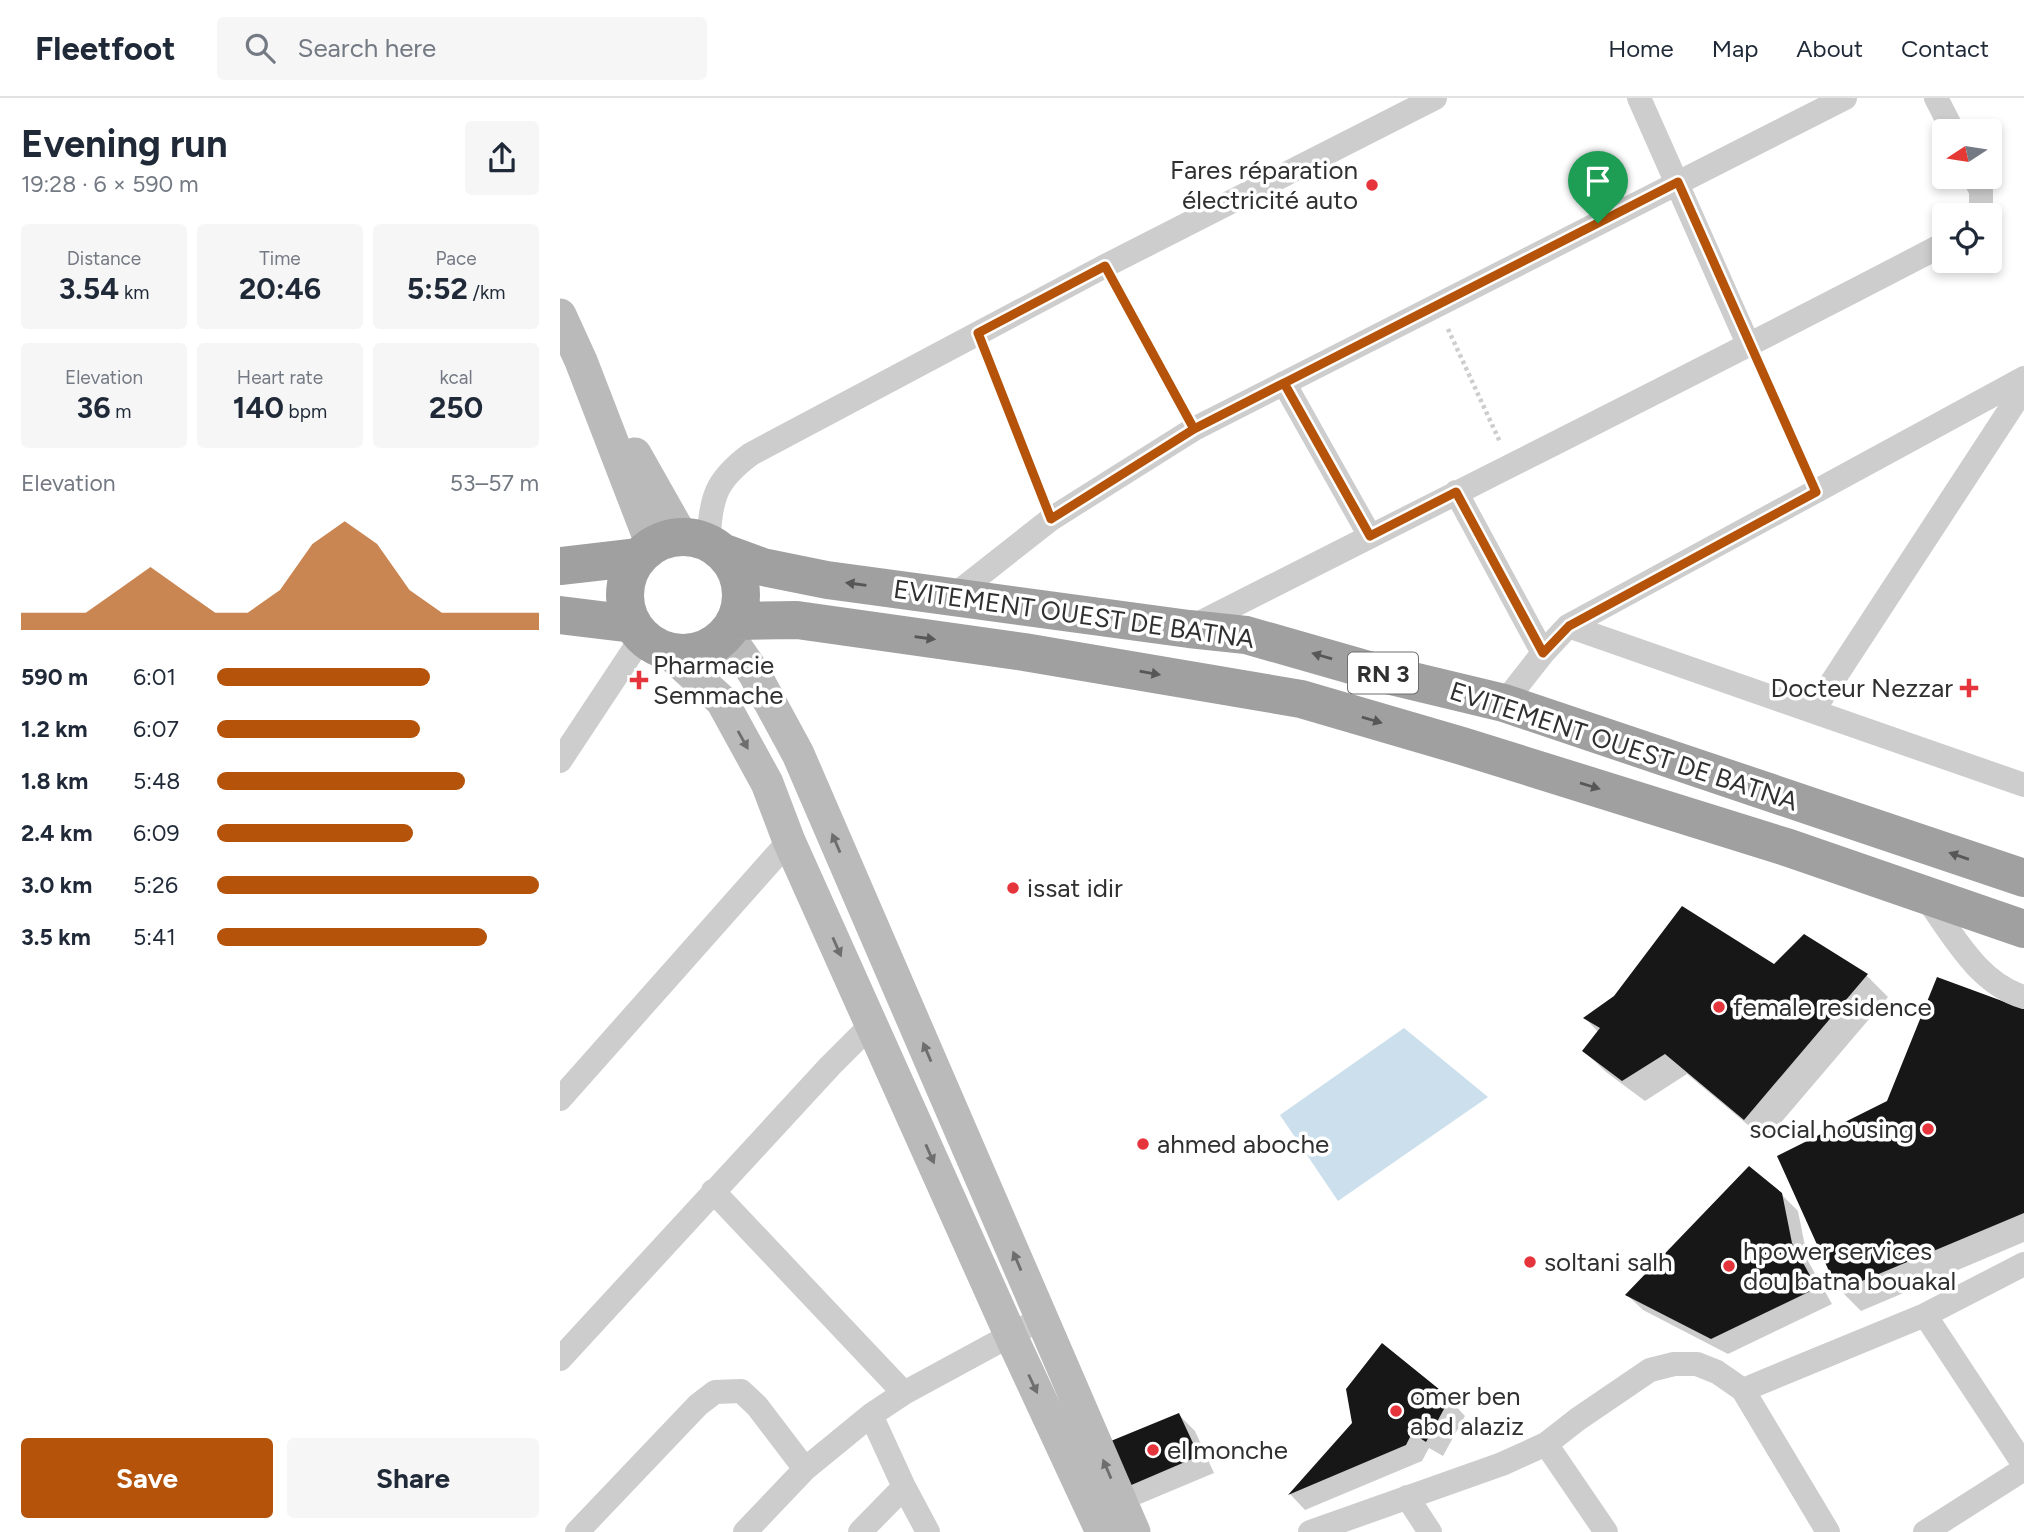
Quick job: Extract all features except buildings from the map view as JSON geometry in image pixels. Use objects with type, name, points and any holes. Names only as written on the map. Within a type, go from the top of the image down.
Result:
[{"type":"highway","name":"EVITEMENT OUEST DE BATNA","points":[[560,566],[681,547],[827,580],[1246,635],[1379,673],[1504,703],[2024,877]]},
{"type":"highway","points":[[560,615],[648,638],[684,654],[700,651],[714,645],[731,628],[740,607],[739,578],[733,565],[681,547],[630,572],[625,590],[626,607],[648,638]]},
{"type":"highway","name":"EVITEMENT OUEST DE BATNA","points":[[731,628],[797,620],[1024,652],[1301,699],[1763,840],[2024,929]]},
{"type":"main road","points":[[560,315],[581,361],[681,547]]},
{"type":"main road","points":[[731,628],[798,754],[1135,1532]]},
{"type":"main road","points":[[648,638],[722,701],[767,783],[789,841],[1101,1532]]},
{"type":"street","points":[[681,547],[733,467],[751,454],[1105,266],[1435,98]]},
{"type":"street","points":[[1639,98],[1749,346]]},
{"type":"street","points":[[952,597],[1051,519],[1194,429],[1845,98]]},
{"type":"street","points":[[1936,98],[1946,119]]},
{"type":"street","points":[[1189,629],[1749,346],[1932,250]]},
{"type":"street","points":[[1504,703],[1543,653],[1569,626],[2024,379]]},
{"type":"street","points":[[1284,383],[1370,536]]},
{"type":"street","points":[[1813,712],[2024,388]]},
{"type":"street","points":[[1456,492],[1543,653]]},
{"type":"street","points":[[1569,626],[2024,785]]},
{"type":"street","points":[[560,761],[648,638]]},
{"type":"street","points":[[560,1099],[789,841]]},
{"type":"street","points":[[1924,895],[1986,979],[2024,997]]},
{"type":"street","points":[[560,1359],[713,1191],[872,1024]]},
{"type":"street","points":[[713,1191],[904,1393]]},
{"type":"street","points":[[1743,1391],[1925,1315],[2024,1264]]},
{"type":"street","points":[[1925,1315],[2024,1467],[1925,1532]]},
{"type":"street","points":[[745,1532],[806,1469],[871,1415],[904,1393],[1042,1318]]},
{"type":"street","points":[[1310,1532],[1502,1464],[1546,1444],[1650,1370],[1674,1364],[1697,1364],[1717,1372],[1743,1391],[1828,1532]]},
{"type":"street","points":[[576,1532],[698,1405],[715,1392],[741,1391],[757,1406],[806,1469]]},
{"type":"street","points":[[871,1415],[928,1532]]},
{"type":"street","points":[[1546,1444],[1606,1532]]},
{"type":"street","points":[[860,1532],[904,1487]]},
{"type":"street","points":[[1407,1497],[1430,1532]]},
{"type":"path","points":[[1105,266],[1194,429]]},
{"type":"path","points":[[1437,305],[1511,465]]},
{"type":"path","points":[[978,333],[1051,519]]},
{"type":"path","points":[[1749,346],[1816,492]]},
{"type":"water","points":[[1404,1028],[1488,1097],[1338,1201],[1280,1115]]},
{"type":"place","name":"Fares réparation électricité auto","points":[[1372,185]]},
{"type":"place","name":"Pharmacie Semmache","points":[[639,680]]},
{"type":"place","name":"Docteur Nezzar","points":[[1969,688]]},
{"type":"place","name":"issat idir","points":[[1013,888]]},
{"type":"place","name":"female residence","points":[[1719,1007]]},
{"type":"place","name":"social housing","points":[[1928,1129]]},
{"type":"place","name":"ahmed aboche","points":[[1143,1144]]},
{"type":"place","name":"soltani salh","points":[[1530,1262]]},
{"type":"place","name":"hpower services dou batna bouakal","points":[[1729,1266]]},
{"type":"place","name":"omer ben abd alaziz","points":[[1396,1411]]},
{"type":"place","name":"el monche","points":[[1153,1450]]},
{"type":"route","points":[[1598,223],[1194,429],[1105,266],[978,333],[1051,519],[1194,429],[1284,383],[1370,536],[1456,492],[1543,653],[1569,626],[1816,492],[1678,182],[1598,223]]}]
